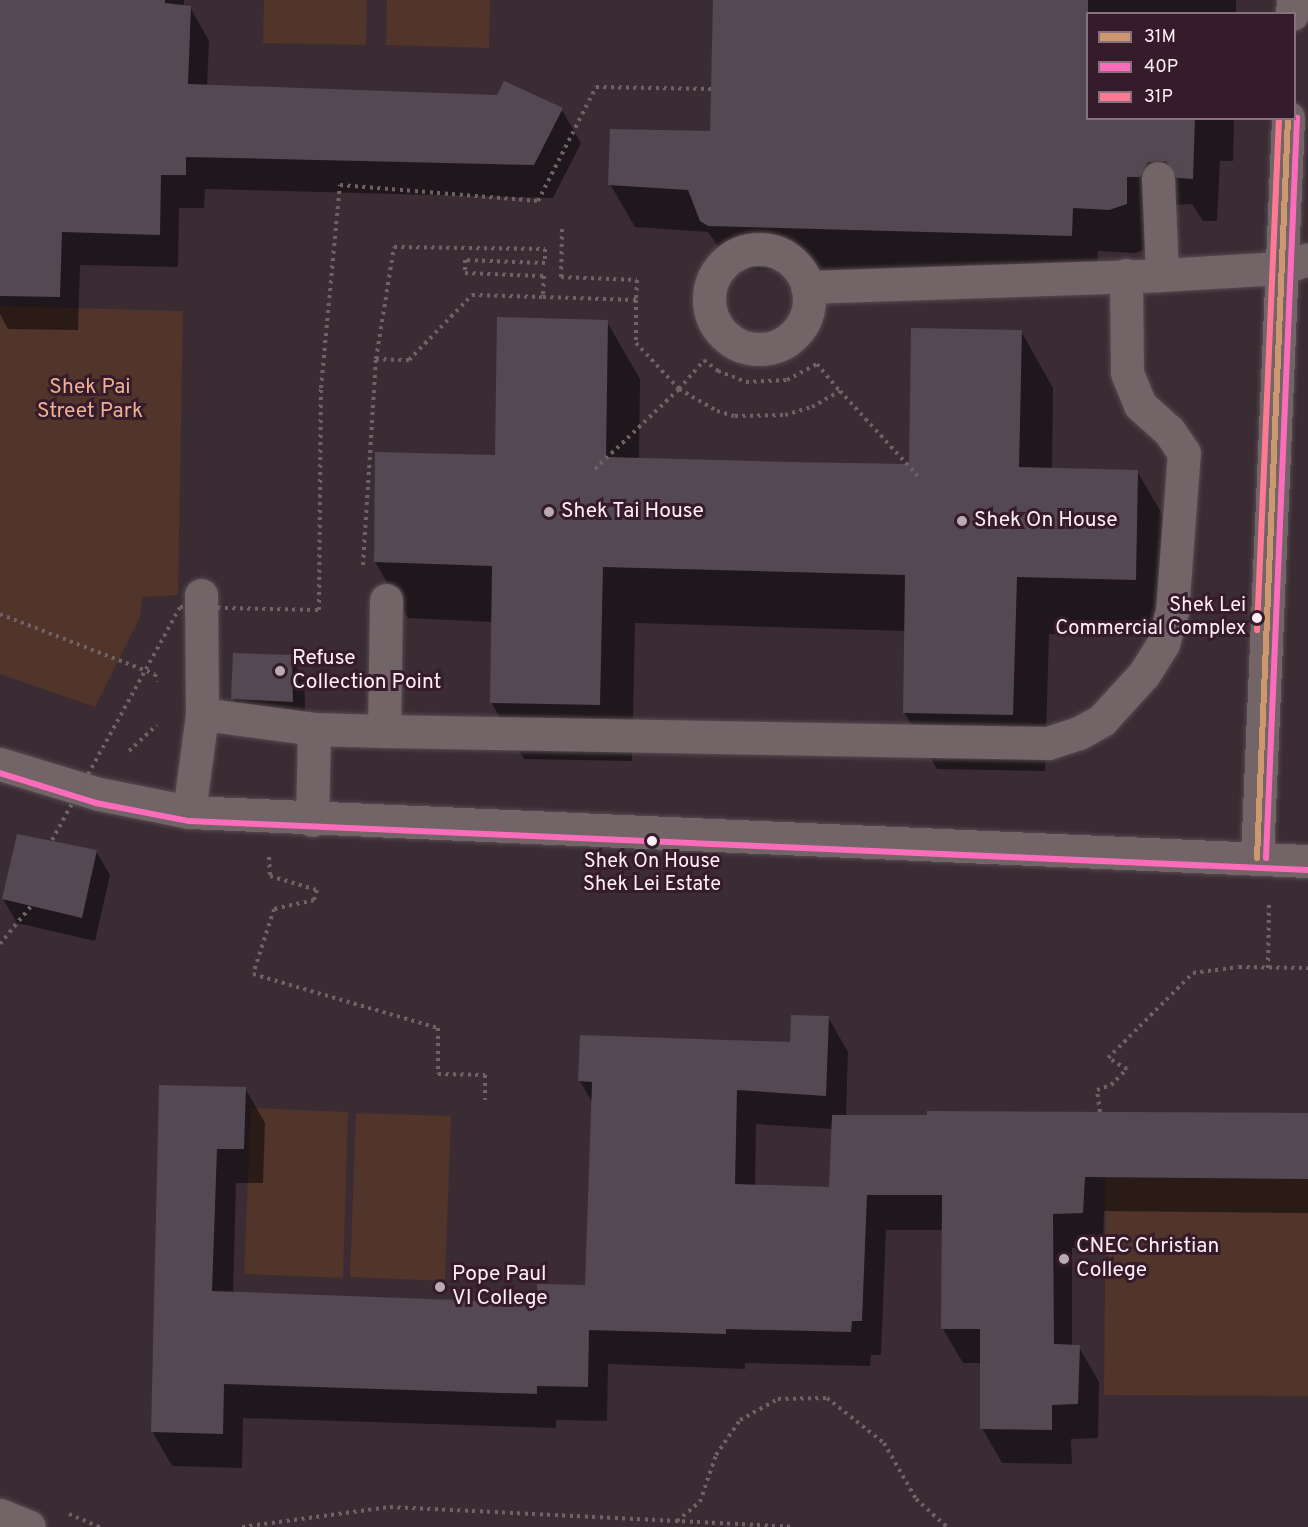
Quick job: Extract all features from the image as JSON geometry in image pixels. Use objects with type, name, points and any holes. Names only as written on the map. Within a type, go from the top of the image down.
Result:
[{"type":"street","points":[[1257,858],[1295,263],[1288,120]]},
{"type":"street","points":[[1158,178],[1162,275]]},
{"type":"street","points":[[807,287],[1162,275],[1295,263]]},
{"type":"street","points":[[202,714],[314,729],[1048,743],[1102,720],[1124,698],[1163,644],[1172,611],[1184,453],[1169,431],[1140,405],[1127,372],[1126,275]]},
{"type":"street","points":[[189,812],[202,714],[201,595]]},
{"type":"street","points":[[384,731],[386,600]]},
{"type":"street","points":[[312,820],[314,729]]},
{"type":"street","points":[[0,764],[99,794],[189,812],[312,820],[1308,861]]},
{"type":"street","points":[[0,1515],[28,1527]]},
{"type":"path","points":[[52,840],[180,607],[319,610],[321,388],[340,185],[538,201],[596,87],[711,89]]},
{"type":"path","points":[[562,229],[561,277],[637,280],[636,343],[679,389],[717,411],[761,417],[785,415],[812,407],[840,391]]},
{"type":"path","points":[[386,600],[361,598],[376,359],[394,247],[545,249],[545,263],[465,260],[465,273],[544,276],[543,297]]},
{"type":"path","points":[[376,359],[409,360],[472,295],[636,300]]},
{"type":"path","points":[[595,469],[679,389],[704,360],[730,378],[767,383],[806,374],[818,364],[918,476]]},
{"type":"path","points":[[0,614],[155,674],[157,685]]},
{"type":"path","points":[[129,751],[164,719]]},
{"type":"path","points":[[270,866],[270,876],[317,890],[314,900],[274,909],[253,974],[438,1028],[438,1074],[485,1075],[484,1100]]},
{"type":"path","points":[[0,944],[32,905]]},
{"type":"path","points":[[1268,968],[1269,906]]},
{"type":"path","points":[[1100,1112],[1097,1090],[1111,1085],[1127,1069],[1108,1058],[1193,973],[1239,967],[1308,968]]},
{"type":"path","points":[[676,1521],[700,1502],[716,1455],[740,1420],[778,1399],[827,1398],[884,1443],[916,1499],[947,1527]]},
{"type":"path","points":[[242,1527],[390,1507],[792,1527]]},
{"type":"green space","points":[[264,0],[367,0],[366,45],[263,43]]},
{"type":"green space","points":[[387,0],[490,0],[489,48],[386,45]]},
{"type":"green space","name":"Shek Pai Street Park","points":[[0,306],[183,311],[178,595],[142,597],[140,617],[95,707],[0,674]]},
{"type":"green space","points":[[251,1108],[348,1112],[343,1278],[244,1274]]},
{"type":"green space","points":[[356,1113],[451,1116],[445,1281],[350,1277]]},
{"type":"green space","points":[[1106,1177],[1308,1179],[1308,1396],[1104,1395]]},
{"type":"building","points":[[0,0],[165,0],[165,3],[191,6],[188,84],[497,95],[504,81],[563,108],[534,165],[186,157],[186,175],[161,175],[160,235],[62,232],[60,297],[0,296]]},
{"type":"building","points":[[713,0],[1088,0],[1086,120],[1195,120],[1193,179],[1177,178],[1166,161],[1148,162],[1140,177],[1127,177],[1127,204],[1109,210],[1073,208],[1072,236],[708,226],[700,221],[688,190],[608,185],[610,129],[710,131]]},
{"type":"building","points":[[497,317],[608,320],[606,457],[789,462],[909,464],[911,328],[1022,330],[1019,467],[1138,470],[1136,580],[1017,577],[1013,715],[903,713],[905,575],[603,567],[600,705],[490,703],[492,566],[374,562],[375,452],[495,455]]},
{"type":"building","name":"Refuse Collection Point","points":[[233,653],[292,655],[293,702],[231,699]]},
{"type":"building","points":[[17,834],[97,850],[82,918],[2,899]]},
{"type":"building","points":[[791,1015],[829,1016],[826,1096],[737,1090],[735,1184],[829,1187],[832,1115],[927,1115],[927,1111],[1308,1113],[1308,1179],[1085,1177],[1083,1213],[1053,1214],[1054,1344],[1080,1345],[1078,1404],[1052,1405],[1052,1430],[980,1429],[980,1329],[941,1329],[942,1195],[867,1195],[862,1321],[852,1321],[851,1332],[726,1329],[726,1334],[589,1330],[588,1387],[537,1386],[537,1394],[224,1384],[223,1434],[151,1432],[159,1085],[246,1087],[244,1149],[217,1149],[212,1291],[537,1303],[537,1284],[585,1285],[592,1082],[578,1081],[580,1035],[790,1042]]},
{"type":"transit line","name":"40P","points":[[1266,858],[1297,118]]},
{"type":"transit line","name":"31P","points":[[1257,630],[1279,120]]},
{"type":"transit line","name":"31M","points":[[1257,858],[1288,120]]},
{"type":"transit line","name":"40P","points":[[0,773],[96,803],[189,821],[1308,870]]},
{"type":"place","name":"Shek Tai House","points":[[549,512]]},
{"type":"place","name":"Shek On House","points":[[962,521]]},
{"type":"place","name":"Shek Lei Commercial Complex","points":[[1257,618]]},
{"type":"place","name":"Refuse Collection Point","points":[[280,671]]},
{"type":"place","name":"Shek On House Shek Lei Estate","points":[[652,841]]},
{"type":"place","name":"CNEC Christian College","points":[[1064,1259]]},
{"type":"place","name":"Pope Paul VI College","points":[[440,1287]]}]
